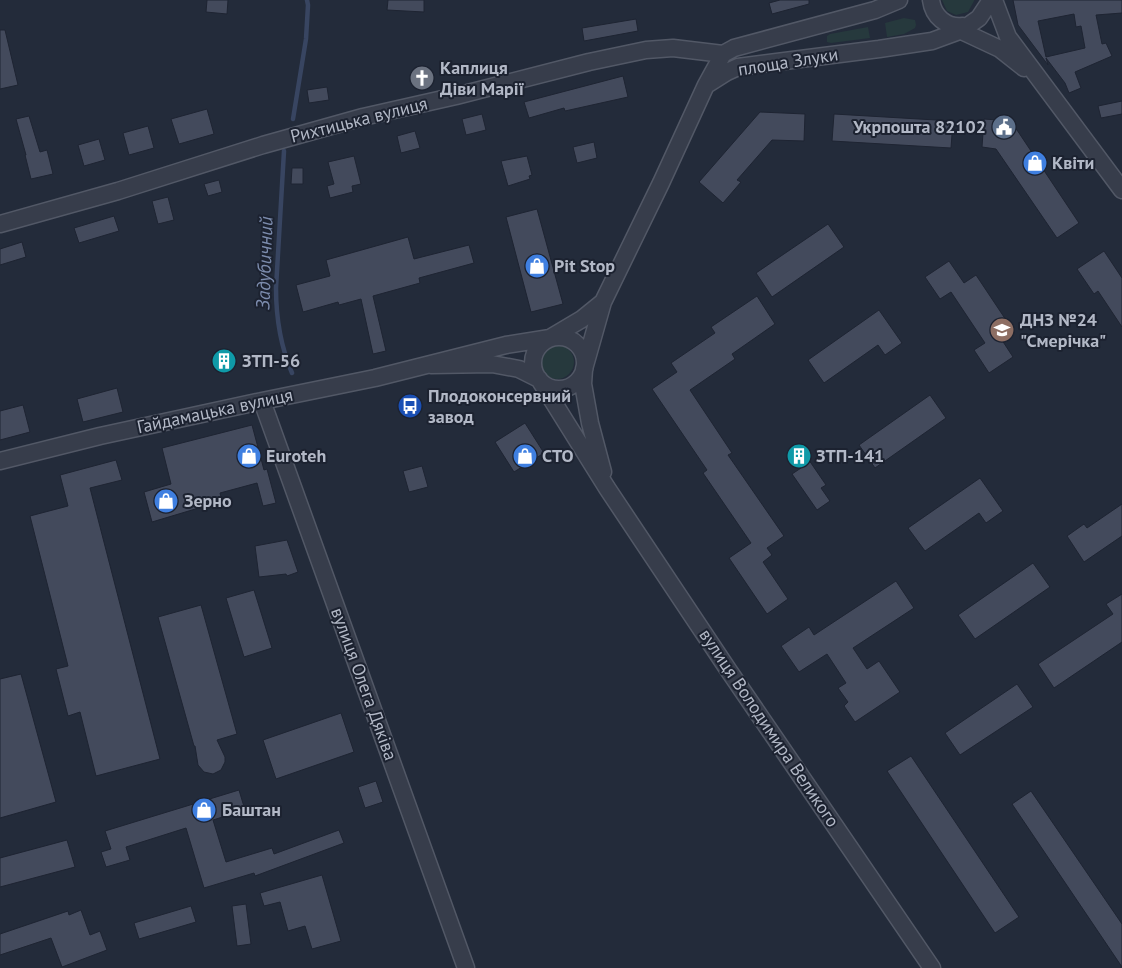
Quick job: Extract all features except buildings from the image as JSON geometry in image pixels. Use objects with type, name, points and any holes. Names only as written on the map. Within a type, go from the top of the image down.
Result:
[{"type":"street","name":"площа Злуки","points":[[706,85],[723,54],[734,48],[875,10],[899,0]]},
{"type":"street","points":[[931,0],[933,10],[940,19],[960,26],[1000,49],[1044,84]]},
{"type":"street","points":[[960,26],[979,18],[988,2]]},
{"type":"street","points":[[988,2],[1008,37],[1122,190]]},
{"type":"street","name":"площа Злуки","points":[[706,85],[738,67],[879,50],[932,40],[960,26]]},
{"type":"street","name":"Рихтицька вулиця","points":[[0,224],[118,191],[259,146],[363,116],[456,96],[589,62],[646,50],[673,48],[723,54]]},
{"type":"street","name":"вулиця Володимира Великого","points":[[606,488],[585,397],[584,369],[603,302],[662,183],[706,85]]},
{"type":"street","name":"вулиця Володимира Великого","points":[[550,338],[582,319],[603,302]]},
{"type":"street","points":[[550,338],[567,338],[579,347],[583,353],[584,369],[577,381],[565,388],[551,388],[539,380],[533,367],[533,359],[539,346],[550,338]]},
{"type":"street","name":"Гайдамацька вулиця","points":[[0,461],[100,436],[262,400],[374,378],[506,346],[550,338]]},
{"type":"street","name":"Гайдамацька вулиця","points":[[431,365],[492,364],[519,369],[539,380]]},
{"type":"street","name":"вулиця Володимира Великого","points":[[539,380],[606,488],[932,968]]},
{"type":"street","name":"вулиця Олега Дяківа","points":[[262,400],[466,968]]},
{"type":"green space","points":[[942,0],[974,1],[968,12],[956,15],[947,11]]},
{"type":"green space","points":[[904,18],[915,20],[915,28],[904,34],[887,37],[885,23]]},
{"type":"green space","points":[[868,27],[870,38],[827,42],[827,36],[830,34]]},
{"type":"green space","points":[[557,345],[569,350],[574,362],[569,374],[557,379],[545,374],[540,362],[545,350]]},
{"type":"waterway","name":"Задубичний","points":[[293,119],[306,39],[307,0]]},
{"type":"waterway","name":"Задубичний","points":[[284,151],[276,299],[282,342],[292,373]]},
{"type":"place","name":"Каплиця Діви Марії","points":[[422,78]]},
{"type":"place","name":"Укрпошта 82102","points":[[1004,127]]},
{"type":"place","name":"Квіти","points":[[1035,163]]},
{"type":"place","name":"Pit Stop","points":[[537,266]]},
{"type":"place","name":"ДНЗ №24 \"Смерічка\"","points":[[1002,330]]},
{"type":"place","name":"ЗТП-56","points":[[224,361]]},
{"type":"place","name":"Плодоконсервний завод","points":[[410,406]]},
{"type":"place","name":"Euroteh","points":[[249,456]]},
{"type":"place","name":"СТО","points":[[525,456]]},
{"type":"place","name":"ЗТП-141","points":[[799,456]]},
{"type":"place","name":"Зерно","points":[[166,501]]},
{"type":"place","name":"Баштан","points":[[204,810]]}]
